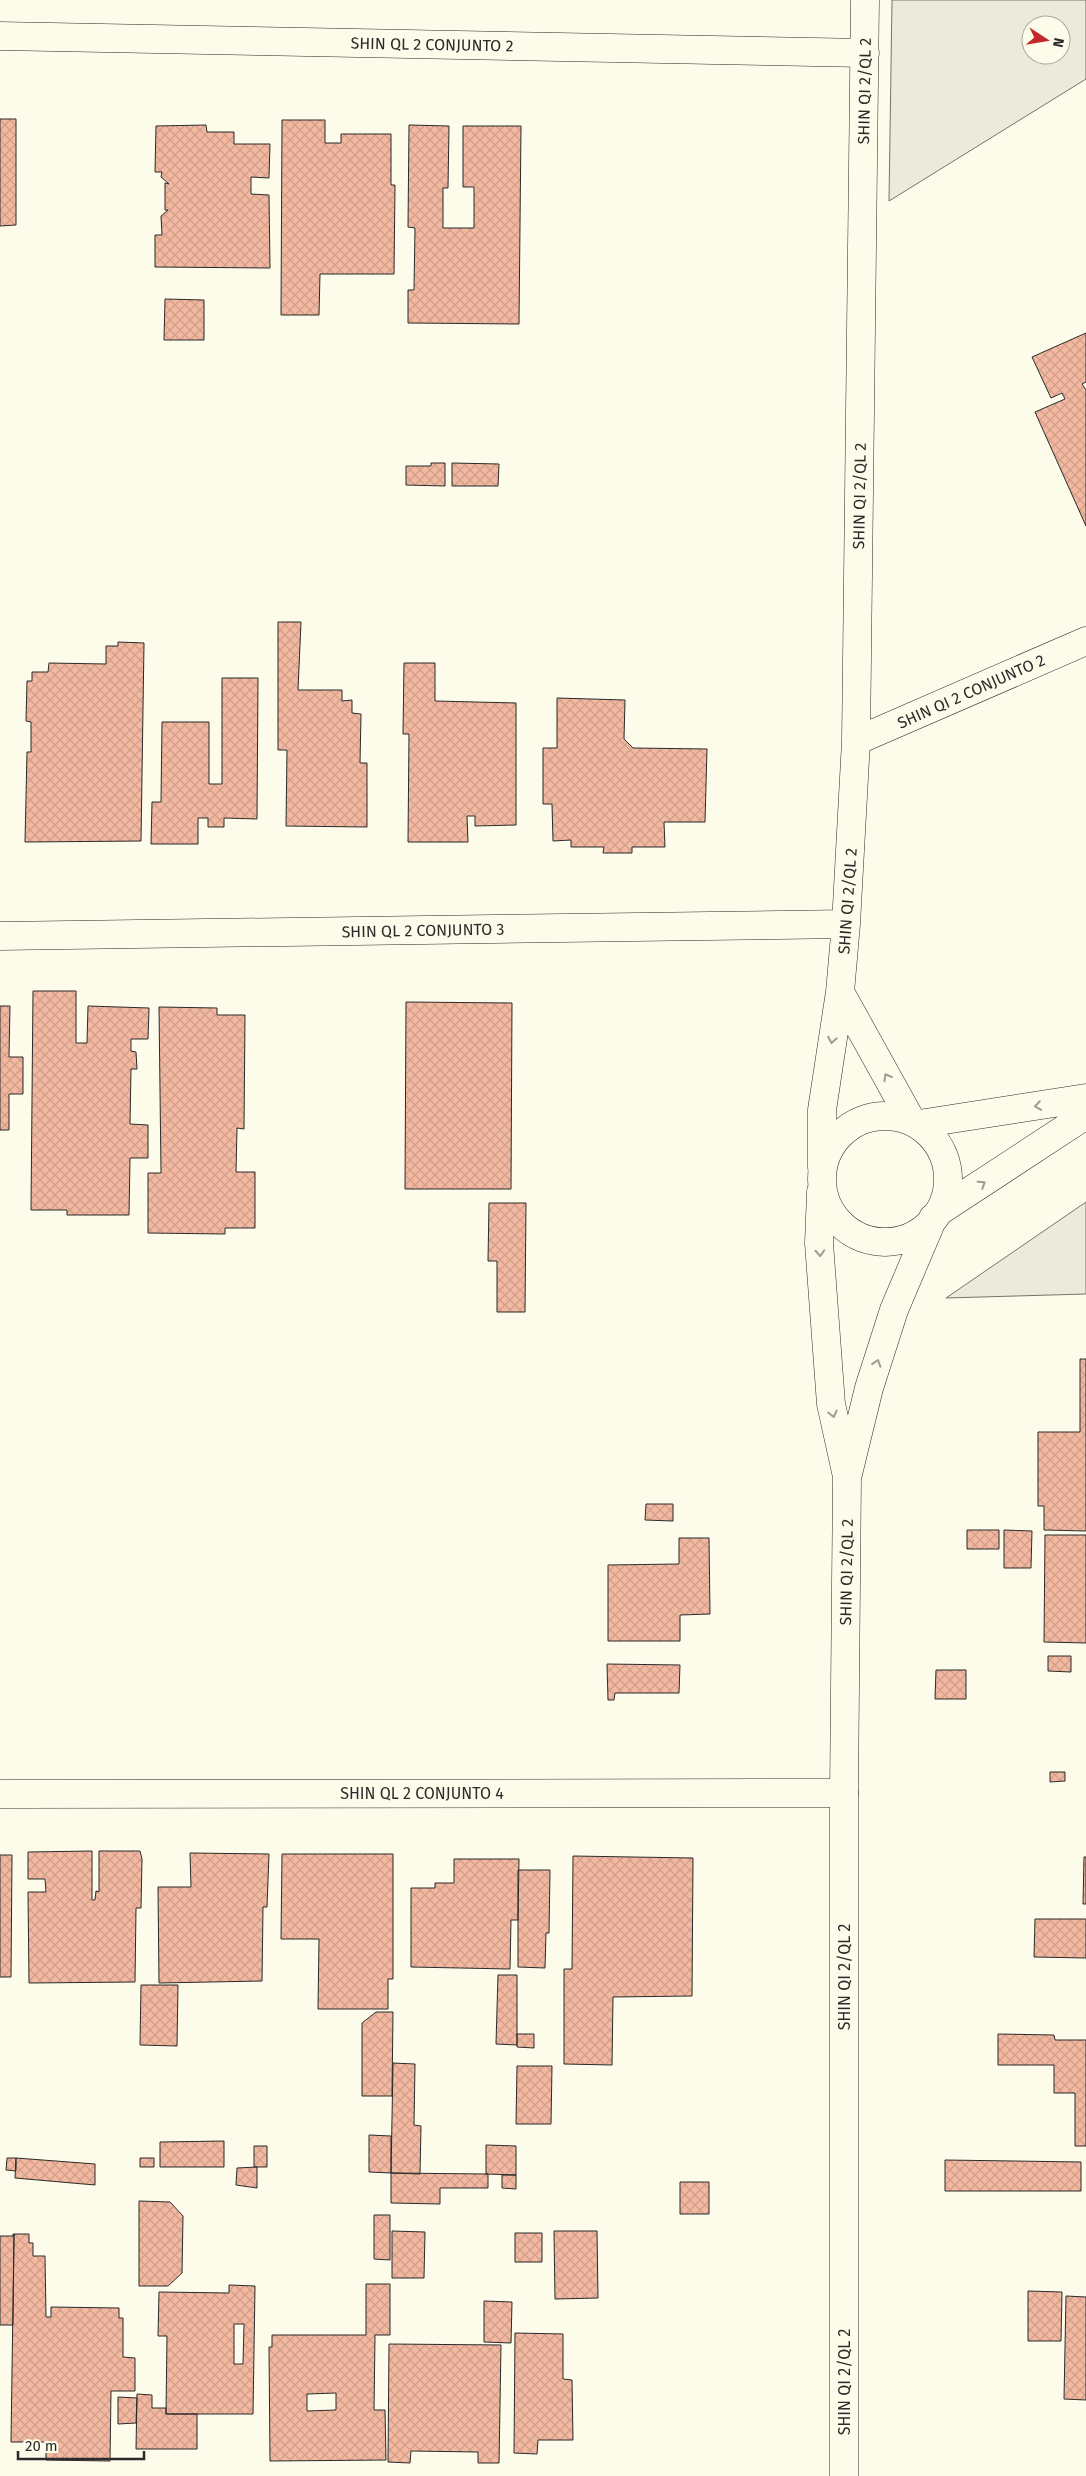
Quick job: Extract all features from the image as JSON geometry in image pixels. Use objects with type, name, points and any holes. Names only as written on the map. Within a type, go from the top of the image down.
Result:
[{"type":"street","name":"SHIN QI 2/QL 2","points":[[848,1478],[831,1404],[819,1242],[822,1177],[822,1110],[840,992],[846,924],[856,741],[865,0]]},
{"type":"street","name":"SHIN QL 2 CONJUNTO 2","points":[[0,36],[865,53]]},
{"type":"street","name":"SHIN QI 2 CONJUNTO 2","points":[[856,741],[1086,641]]},
{"type":"street","name":"SHIN QL 2 CONJUNTO 3","points":[[0,936],[846,924]]},
{"type":"street","points":[[840,992],[915,1122],[937,1141],[946,1163],[948,1187],[937,1214]]},
{"type":"street","points":[[1086,1098],[915,1122],[883,1114],[855,1122],[833,1140],[822,1177],[829,1212],[848,1231],[872,1242],[899,1242],[923,1231],[937,1214],[1086,1115]]},
{"type":"street","name":"SHIN QI 2/QL 2","points":[[844,2476],[844,1793],[848,1478],[870,1388],[894,1310],[937,1214]]},
{"type":"street","name":"SHIN QL 2 CONJUNTO 4","points":[[0,1794],[844,1793]]},
{"type":"shaded area","points":[[892,0],[1086,0],[1086,79],[889,201]]},
{"type":"shaded area","points":[[1086,1202],[1086,1294],[946,1298]]},
{"type":"building","points":[[0,119],[16,119],[16,225],[0,226]]},
{"type":"building","points":[[282,120],[325,120],[325,143],[341,143],[341,134],[391,134],[391,185],[395,185],[394,274],[320,274],[319,315],[281,315]]},
{"type":"building","points":[[206,125],[207,132],[234,132],[234,144],[270,144],[269,178],[251,177],[251,194],[269,195],[270,268],[155,267],[155,235],[162,235],[161,216],[168,210],[165,210],[165,183],[169,184],[161,177],[162,172],[155,172],[156,126]]},
{"type":"building","points":[[409,125],[449,126],[448,188],[443,188],[443,228],[474,228],[474,187],[463,187],[463,126],[521,126],[519,324],[408,323],[408,290],[414,290],[415,228],[408,227]]},
{"type":"building","points":[[165,299],[204,300],[204,340],[164,340]]},
{"type":"building","points":[[1086,333],[1086,382],[1082,384],[1086,390],[1086,526],[1035,412],[1065,399],[1062,393],[1051,398],[1032,357]]},
{"type":"building","points":[[431,463],[445,463],[445,486],[406,485],[406,466],[431,466]]},
{"type":"building","points":[[452,463],[499,464],[498,486],[452,486]]},
{"type":"building","points":[[278,622],[301,622],[298,690],[342,690],[342,701],[352,700],[352,713],[361,714],[360,763],[367,763],[367,827],[286,826],[287,750],[278,750]]},
{"type":"building","points":[[118,642],[144,643],[141,841],[25,842],[27,752],[31,752],[31,722],[26,721],[27,681],[32,681],[32,672],[48,672],[49,663],[106,664],[106,646],[118,646]]},
{"type":"building","points":[[404,663],[435,663],[435,701],[516,703],[516,825],[475,826],[475,816],[467,816],[468,842],[408,842],[409,734],[403,734]]},
{"type":"building","points":[[222,678],[258,678],[257,819],[224,818],[224,827],[208,827],[208,818],[198,818],[198,844],[151,844],[152,802],[161,802],[162,722],[209,722],[209,784],[222,784]]},
{"type":"building","points":[[557,698],[625,700],[624,739],[633,748],[707,749],[705,822],[664,822],[665,847],[632,847],[632,853],[603,853],[604,847],[571,847],[571,840],[553,841],[552,804],[543,804],[543,748],[557,748]]},
{"type":"building","points":[[33,991],[76,991],[76,1043],[87,1043],[88,1006],[149,1008],[148,1039],[131,1039],[131,1051],[136,1052],[137,1069],[131,1069],[130,1124],[148,1125],[148,1158],[130,1158],[129,1215],[67,1215],[67,1210],[31,1210]]},
{"type":"building","points":[[406,1002],[512,1003],[511,1189],[405,1189]]},
{"type":"building","points":[[0,1006],[10,1006],[9,1057],[23,1057],[23,1094],[9,1094],[9,1130],[0,1130]]},
{"type":"building","points":[[159,1007],[217,1008],[217,1015],[245,1015],[244,1129],[237,1128],[236,1172],[255,1172],[255,1228],[225,1228],[225,1234],[148,1233],[148,1173],[161,1173]]},
{"type":"building","points":[[489,1203],[526,1203],[525,1312],[497,1312],[497,1261],[488,1261]]},
{"type":"building","points":[[1080,1359],[1086,1359],[1086,1531],[1044,1530],[1044,1506],[1038,1506],[1038,1432],[1080,1432]]},
{"type":"building","points":[[646,1504],[673,1504],[673,1521],[645,1520]]},
{"type":"building","points":[[967,1530],[999,1530],[999,1549],[967,1549]]},
{"type":"building","points":[[1004,1530],[1032,1531],[1031,1568],[1004,1568]]},
{"type":"building","points":[[1045,1535],[1086,1535],[1086,1643],[1044,1642]]},
{"type":"building","points":[[679,1538],[709,1538],[710,1614],[680,1615],[680,1641],[608,1641],[608,1565],[679,1564]]},
{"type":"building","points":[[1048,1656],[1071,1656],[1071,1672],[1048,1671]]},
{"type":"building","points":[[607,1664],[680,1665],[679,1693],[615,1693],[614,1700],[608,1700]]},
{"type":"building","points":[[936,1670],[966,1670],[966,1699],[935,1699]]},
{"type":"building","points":[[1050,1772],[1065,1772],[1065,1781],[1050,1782]]},
{"type":"building","points":[[92,1851],[92,1900],[95,1900],[96,1891],[99,1892],[99,1851],[140,1851],[142,1859],[141,1908],[136,1908],[135,1982],[29,1983],[28,1892],[46,1892],[45,1879],[28,1879],[28,1852]]},
{"type":"building","points":[[190,1853],[269,1854],[267,1907],[263,1907],[262,1981],[159,1983],[158,1887],[191,1887]]},
{"type":"building","points":[[282,1854],[393,1854],[393,1979],[388,1979],[388,2009],[318,2009],[319,1939],[281,1939]]},
{"type":"building","points":[[0,1855],[12,1855],[11,1977],[0,1977]]},
{"type":"building","points":[[573,1856],[693,1858],[692,1996],[613,1997],[612,2065],[564,2064],[564,1969],[572,1969]]},
{"type":"building","points":[[1084,1857],[1086,1857],[1086,1904],[1083,1904]]},
{"type":"building","points":[[454,1859],[519,1859],[518,1920],[511,1920],[510,1969],[411,1967],[411,1888],[435,1888],[435,1883],[454,1883]]},
{"type":"building","points":[[518,1870],[550,1870],[549,1933],[546,1933],[545,1968],[518,1967]]},
{"type":"building","points":[[1035,1919],[1086,1919],[1086,1958],[1034,1957]]},
{"type":"building","points":[[498,1975],[517,1975],[517,2045],[496,2044]]},
{"type":"building","points":[[141,1985],[178,1985],[177,2046],[140,2045]]},
{"type":"building","points":[[376,2012],[393,2012],[392,2096],[362,2096],[362,2023]]},
{"type":"building","points":[[517,2034],[534,2034],[534,2048],[517,2047]]},
{"type":"building","points":[[998,2034],[1054,2035],[1055,2040],[1086,2040],[1086,2146],[1075,2146],[1075,2093],[1054,2093],[1054,2065],[998,2065]]},
{"type":"building","points":[[393,2063],[415,2064],[414,2125],[421,2126],[420,2174],[391,2173]]},
{"type":"building","points":[[517,2066],[552,2066],[551,2124],[516,2124]]},
{"type":"building","points":[[369,2135],[391,2136],[391,2173],[369,2172]]},
{"type":"building","points":[[224,2141],[224,2167],[160,2167],[160,2142]]},
{"type":"building","points":[[486,2145],[516,2146],[516,2175],[486,2174]]},
{"type":"building","points":[[254,2146],[267,2146],[267,2167],[254,2167]]},
{"type":"building","points":[[7,2158],[16,2158],[16,2171],[6,2170]]},
{"type":"building","points":[[16,2158],[95,2164],[95,2185],[15,2178]]},
{"type":"building","points":[[140,2158],[154,2158],[154,2167],[140,2167]]},
{"type":"building","points":[[945,2160],[1081,2162],[1081,2191],[945,2191]]},
{"type":"building","points":[[257,2167],[257,2188],[236,2185],[237,2168]]},
{"type":"building","points":[[391,2173],[488,2174],[488,2188],[440,2188],[440,2204],[391,2203]]},
{"type":"building","points":[[502,2175],[516,2175],[516,2189],[502,2188]]},
{"type":"building","points":[[680,2182],[709,2182],[709,2214],[680,2214]]},
{"type":"building","points":[[139,2201],[170,2202],[183,2216],[182,2273],[168,2286],[139,2286]]},
{"type":"building","points":[[374,2215],[390,2215],[390,2260],[374,2259]]},
{"type":"building","points":[[392,2231],[425,2232],[424,2278],[392,2278]]},
{"type":"building","points":[[554,2231],[597,2231],[598,2298],[555,2299]]},
{"type":"building","points":[[515,2233],[542,2233],[542,2262],[515,2262]]},
{"type":"building","points":[[14,2234],[13,2325],[0,2325],[0,2236],[13,2236]]},
{"type":"building","points":[[14,2234],[29,2234],[29,2243],[33,2243],[33,2256],[45,2256],[46,2317],[51,2317],[51,2307],[119,2308],[119,2318],[123,2318],[123,2357],[135,2358],[135,2391],[111,2391],[110,2461],[46,2460],[46,2442],[11,2442]]},
{"type":"building","points":[[366,2284],[390,2284],[390,2335],[375,2335],[374,2410],[385,2410],[386,2460],[270,2461],[269,2347],[272,2347],[272,2335],[366,2335]],"holes":[[[336,2393],[336,2410],[307,2411],[307,2394]]]},
{"type":"building","points":[[229,2285],[255,2286],[253,2414],[166,2414],[167,2336],[158,2336],[159,2292],[229,2293]],"holes":[[[234,2324],[244,2324],[243,2364],[234,2364]]]},
{"type":"building","points":[[1028,2291],[1062,2292],[1061,2341],[1028,2341]]},
{"type":"building","points":[[1066,2296],[1086,2297],[1086,2400],[1064,2399]]},
{"type":"building","points":[[484,2301],[512,2302],[511,2343],[484,2342]]},
{"type":"building","points":[[515,2333],[563,2334],[563,2379],[572,2380],[573,2440],[538,2440],[537,2454],[514,2453]]},
{"type":"building","points":[[389,2344],[501,2345],[499,2463],[478,2463],[478,2452],[411,2451],[410,2463],[388,2462]]},
{"type":"building","points":[[137,2394],[152,2395],[152,2408],[166,2408],[166,2414],[197,2414],[197,2449],[136,2449]]},
{"type":"building","points":[[118,2397],[137,2398],[136,2423],[118,2424]]}]
